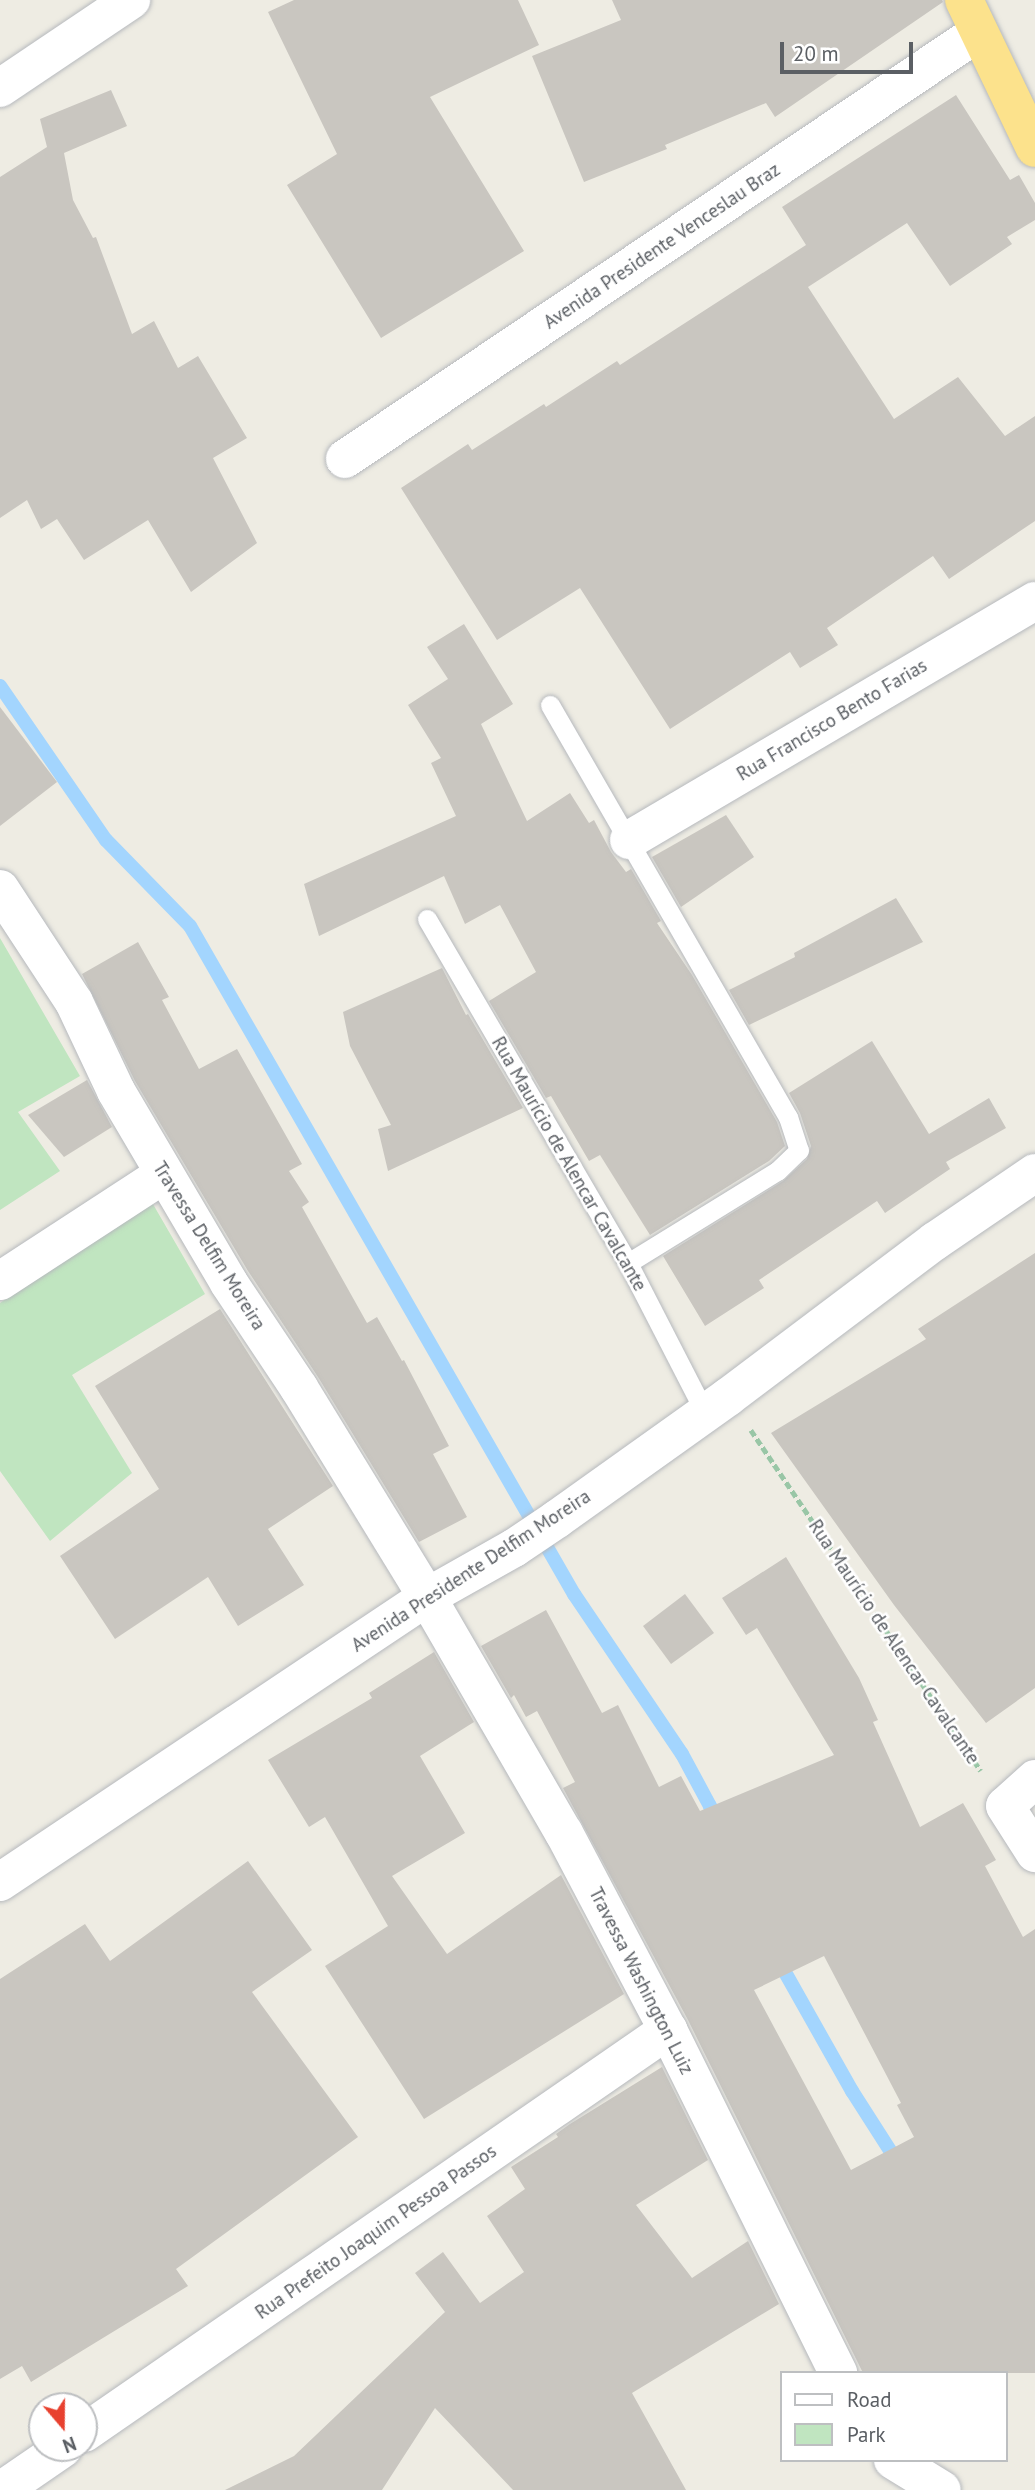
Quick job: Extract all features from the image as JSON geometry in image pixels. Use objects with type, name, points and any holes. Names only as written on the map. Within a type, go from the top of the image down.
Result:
[{"type":"highway","points":[[972,16],[1035,148]]},
{"type":"street","points":[[0,88],[131,0]]},
{"type":"street","name":"Avenida Presidente Venceslau Braz","points":[[345,459],[972,16]]},
{"type":"street","name":"Rua Francisco Bento Farias","points":[[629,840],[1035,601]]},
{"type":"street","name":"Travessa Delfim Moreira","points":[[0,889],[74,1002],[116,1091],[229,1283],[299,1388],[427,1598]]},
{"type":"street","name":"Avenida Presidente Delfim Moreira","points":[[0,1882],[427,1598],[514,1548],[557,1519],[717,1405],[935,1241],[1035,1172]]},
{"type":"street","points":[[0,1281],[164,1174]]},
{"type":"street","name":"Travessa Washington Luiz","points":[[427,1598],[564,1833],[667,2030],[837,2371]]},
{"type":"street","points":[[1035,1779],[1005,1806],[1035,1853]]},
{"type":"street","name":"Rua Prefeito Joaquim Pessoa Passos","points":[[98,2423],[667,2030]]},
{"type":"street","points":[[2,2490],[43,2462]]},
{"type":"street","points":[[896,2462],[934,2488]]},
{"type":"lane","points":[[550,705],[788,1117],[799,1150],[777,1171],[628,1263]]},
{"type":"lane","name":"Rua Maurício de Alencar Cavalcante","points":[[427,919],[628,1263],[717,1405]]},
{"type":"path","name":"Rua Maurício de Alencar Cavalcante","points":[[717,1405],[1005,1806]]},
{"type":"green space","points":[[0,938],[80,1076],[18,1112],[60,1171],[0,1210]]},
{"type":"green space","points":[[150,1199],[205,1294],[72,1375],[132,1473],[50,1541],[0,1471],[0,1303]]},
{"type":"building","points":[[294,0],[518,0],[539,45],[430,97],[524,251],[381,338],[287,185],[337,154],[268,12]]},
{"type":"building","points":[[612,0],[943,2],[775,117],[766,103],[665,145],[667,149],[584,182],[532,56],[621,20]]},
{"type":"building","points":[[111,90],[127,126],[64,153],[73,200],[93,238],[96,237],[132,334],[154,321],[178,368],[198,356],[247,438],[213,458],[257,543],[191,592],[148,520],[84,560],[57,519],[41,529],[27,500],[0,518],[0,177],[47,147],[40,119]]},
{"type":"building","points":[[956,95],[1010,180],[1019,175],[1035,203],[1035,220],[1007,237],[1012,244],[950,286],[907,223],[808,287],[894,419],[958,377],[1005,436],[1035,416],[1035,521],[949,579],[933,556],[827,628],[838,645],[800,668],[790,652],[670,729],[580,588],[497,640],[401,488],[468,444],[472,450],[617,361],[620,365],[806,245],[782,207]]},
{"type":"building","points":[[464,624],[513,704],[481,724],[527,821],[570,793],[589,823],[594,820],[611,852],[626,872],[631,869],[661,921],[657,923],[692,975],[777,1122],[785,1146],[769,1161],[650,1235],[600,1155],[589,1161],[551,1096],[546,1098],[489,1001],[536,972],[500,905],[465,924],[444,876],[319,936],[304,884],[456,816],[431,763],[441,758],[408,705],[448,679],[427,647]]},
{"type":"building","points":[[0,707],[57,782],[0,826]]},
{"type":"building","points":[[726,815],[754,857],[681,907],[652,857]]},
{"type":"building","points":[[896,898],[923,942],[749,1025],[729,990],[795,957],[794,953]]},
{"type":"building","points":[[138,942],[169,997],[162,1000],[199,1069],[237,1049],[302,1164],[289,1171],[309,1202],[302,1207],[367,1323],[377,1317],[402,1361],[404,1360],[449,1446],[433,1454],[467,1517],[419,1542],[318,1377],[248,1271],[135,1081],[82,974]]},
{"type":"building","points":[[442,968],[466,1015],[468,1014],[523,1108],[388,1171],[378,1129],[391,1125],[350,1046],[343,1012]]},
{"type":"building","points":[[872,1041],[929,1134],[989,1098],[1006,1128],[946,1162],[950,1169],[885,1213],[877,1201],[759,1280],[764,1288],[705,1326],[663,1256],[783,1181],[807,1159],[811,1146],[800,1113],[789,1093]]},
{"type":"building","points":[[87,1080],[112,1127],[64,1157],[28,1115]]},
{"type":"building","points":[[1035,1253],[1035,1688],[986,1723],[894,1605],[771,1433],[926,1339],[918,1329]]},
{"type":"building","points":[[220,1309],[333,1486],[268,1529],[304,1585],[238,1626],[208,1577],[115,1639],[60,1556],[159,1489],[95,1386]]},
{"type":"building","points":[[786,1557],[859,1678],[878,1720],[873,1722],[920,1827],[963,1803],[996,1860],[985,1866],[1023,1937],[1035,1929],[1035,2373],[862,2371],[688,2020],[563,1788],[575,1782],[537,1711],[526,1717],[514,1695],[511,1698],[481,1646],[546,1610],[602,1713],[618,1705],[659,1787],[681,1776],[700,1811],[834,1755],[757,1628],[746,1635],[722,1598]],"holes":[[[824,1956],[901,2103],[897,2105],[914,2137],[851,2170],[754,1990]]]},
{"type":"building","points":[[685,1594],[714,1633],[671,1664],[643,1626]]},
{"type":"building","points":[[434,1652],[474,1722],[420,1756],[465,1833],[392,1876],[447,1954],[561,1875],[624,1994],[424,2119],[325,1966],[388,1926],[325,1817],[309,1827],[268,1760],[372,1698],[369,1693]]},
{"type":"building","points":[[248,1861],[312,1950],[252,1992],[358,2137],[176,2269],[188,2286],[31,2382],[22,2366],[0,2379],[0,1979],[85,1924],[110,1961]]},
{"type":"building","points":[[662,2067],[708,2160],[636,2205],[692,2278],[748,2241],[779,2304],[632,2393],[686,2490],[513,2490],[435,2408],[382,2490],[225,2490],[294,2456],[445,2312],[415,2273],[443,2252],[480,2303],[524,2272],[487,2216],[525,2189],[511,2167],[558,2137],[556,2134],[570,2124]]},
{"type":"waterway","points":[[0,686],[106,840],[190,926],[574,1594],[682,1754],[710,1806],[715,1825]]},
{"type":"waterway","points":[[777,1958],[852,2091],[900,2166]]}]
